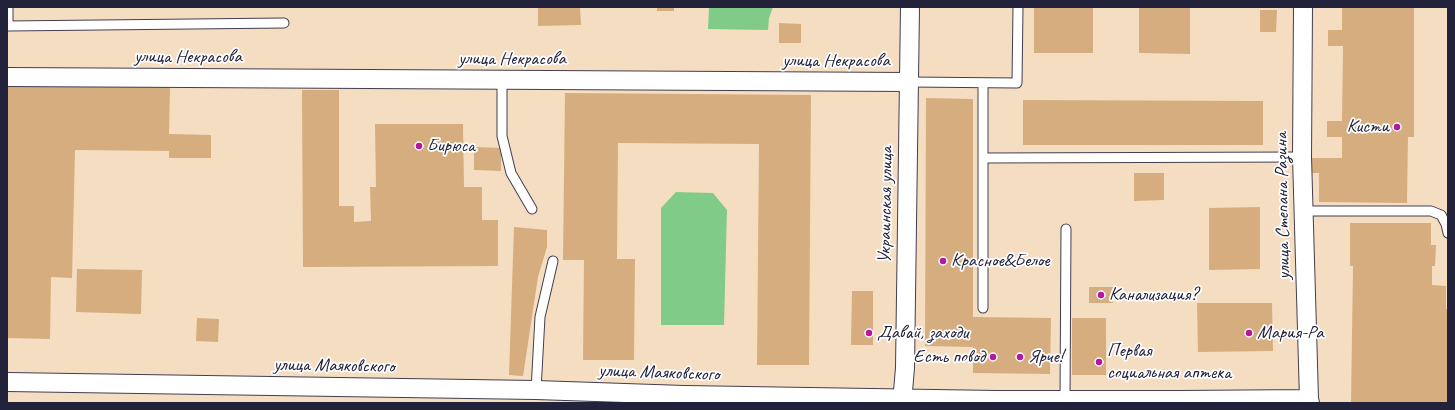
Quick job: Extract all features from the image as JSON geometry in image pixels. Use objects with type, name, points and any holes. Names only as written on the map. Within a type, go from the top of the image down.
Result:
[{"type":"street","name":"Украинская улица","points":[[902,400],[905,368],[910,7]]},
{"type":"street","name":"улица Степана Разина","points":[[1303,7],[1302,157],[1310,401]]},
{"type":"street","name":"улица Некрасова","points":[[7,77],[909,82]]},
{"type":"street","name":"улица Маяковского","points":[[7,382],[536,390],[684,399],[1310,401]]},
{"type":"lane","points":[[8,7],[8,26],[284,23]]},
{"type":"lane","name":"улица Некрасова","points":[[909,82],[1017,83],[1018,7]]},
{"type":"lane","points":[[502,80],[502,136],[511,173],[532,209]]},
{"type":"lane","points":[[982,83],[982,308]]},
{"type":"lane","points":[[983,158],[1302,157]]},
{"type":"lane","points":[[1304,211],[1431,211],[1441,215],[1448,232]]},
{"type":"lane","points":[[1065,400],[1066,229]]},
{"type":"lane","points":[[536,390],[540,317],[553,261]]},
{"type":"green space","points":[[709,7],[773,7],[769,18],[768,30],[708,29]]},
{"type":"green space","points":[[676,192],[713,193],[727,210],[724,325],[661,325],[661,208]]},
{"type":"building","points":[[538,7],[580,7],[581,25],[538,26]]},
{"type":"building","points":[[657,7],[674,7],[674,11],[657,11]]},
{"type":"building","points":[[1034,7],[1093,7],[1093,53],[1034,53]]},
{"type":"building","points":[[1139,7],[1190,7],[1190,54],[1139,53]]},
{"type":"building","points":[[1342,7],[1414,7],[1414,137],[1408,137],[1407,203],[1319,202],[1319,173],[1310,173],[1310,158],[1342,158],[1342,137],[1327,137],[1327,121],[1342,121],[1343,46],[1328,46],[1328,30],[1342,30]]},
{"type":"building","points":[[1260,10],[1277,10],[1276,32],[1260,32]]},
{"type":"building","points":[[779,23],[801,24],[801,43],[779,43]]},
{"type":"building","points":[[7,82],[170,86],[169,134],[211,135],[211,158],[169,158],[169,151],[75,150],[72,278],[51,277],[50,339],[7,338]]},
{"type":"building","points":[[302,90],[339,90],[339,206],[354,206],[354,222],[371,221],[370,187],[376,187],[375,124],[463,124],[464,187],[482,187],[482,220],[498,220],[498,266],[303,267]]},
{"type":"building","points":[[565,93],[811,95],[809,365],[757,365],[759,144],[618,143],[617,259],[635,259],[634,360],[583,360],[584,260],[563,260]]},
{"type":"building","points":[[926,98],[973,99],[973,317],[1051,318],[1050,374],[973,373],[973,347],[925,346]]},
{"type":"building","points":[[1023,100],[1263,101],[1263,145],[1023,145]]},
{"type":"building","points":[[474,147],[501,148],[501,171],[474,170]]},
{"type":"building","points":[[1134,173],[1164,173],[1164,200],[1134,201]]},
{"type":"building","points":[[1260,207],[1260,269],[1209,270],[1209,208]]},
{"type":"building","points":[[1350,223],[1431,223],[1431,245],[1436,245],[1435,266],[1432,266],[1432,285],[1446,286],[1446,309],[1448,309],[1448,403],[1351,403],[1353,266],[1350,266]]},
{"type":"building","points":[[514,227],[547,230],[547,247],[538,277],[523,376],[509,375]]},
{"type":"building","points":[[77,269],[142,270],[141,314],[76,312]]},
{"type":"building","name":"Канализация?","points":[[1089,287],[1113,287],[1113,303],[1089,303]]},
{"type":"building","points":[[852,291],[873,291],[873,345],[851,345]]},
{"type":"building","points":[[1197,303],[1272,303],[1273,351],[1198,352]]},
{"type":"building","points":[[197,318],[219,319],[218,342],[196,341]]},
{"type":"building","points":[[1072,318],[1106,318],[1106,375],[1072,375]]},
{"type":"place","name":"Кисти","points":[[1397,127]]},
{"type":"place","name":"Бирюса","points":[[419,146]]},
{"type":"place","name":"Красное&Белое","points":[[943,261]]},
{"type":"place","name":"Канализация?","points":[[1101,295]]},
{"type":"place","name":"Давай, заходи","points":[[869,333]]},
{"type":"place","name":"Мария-Ра","points":[[1249,333]]},
{"type":"place","name":"Есть повод","points":[[993,357]]},
{"type":"place","name":"Ярче!","points":[[1020,357]]},
{"type":"place","name":"Первая социальная аптека","points":[[1099,362]]}]
